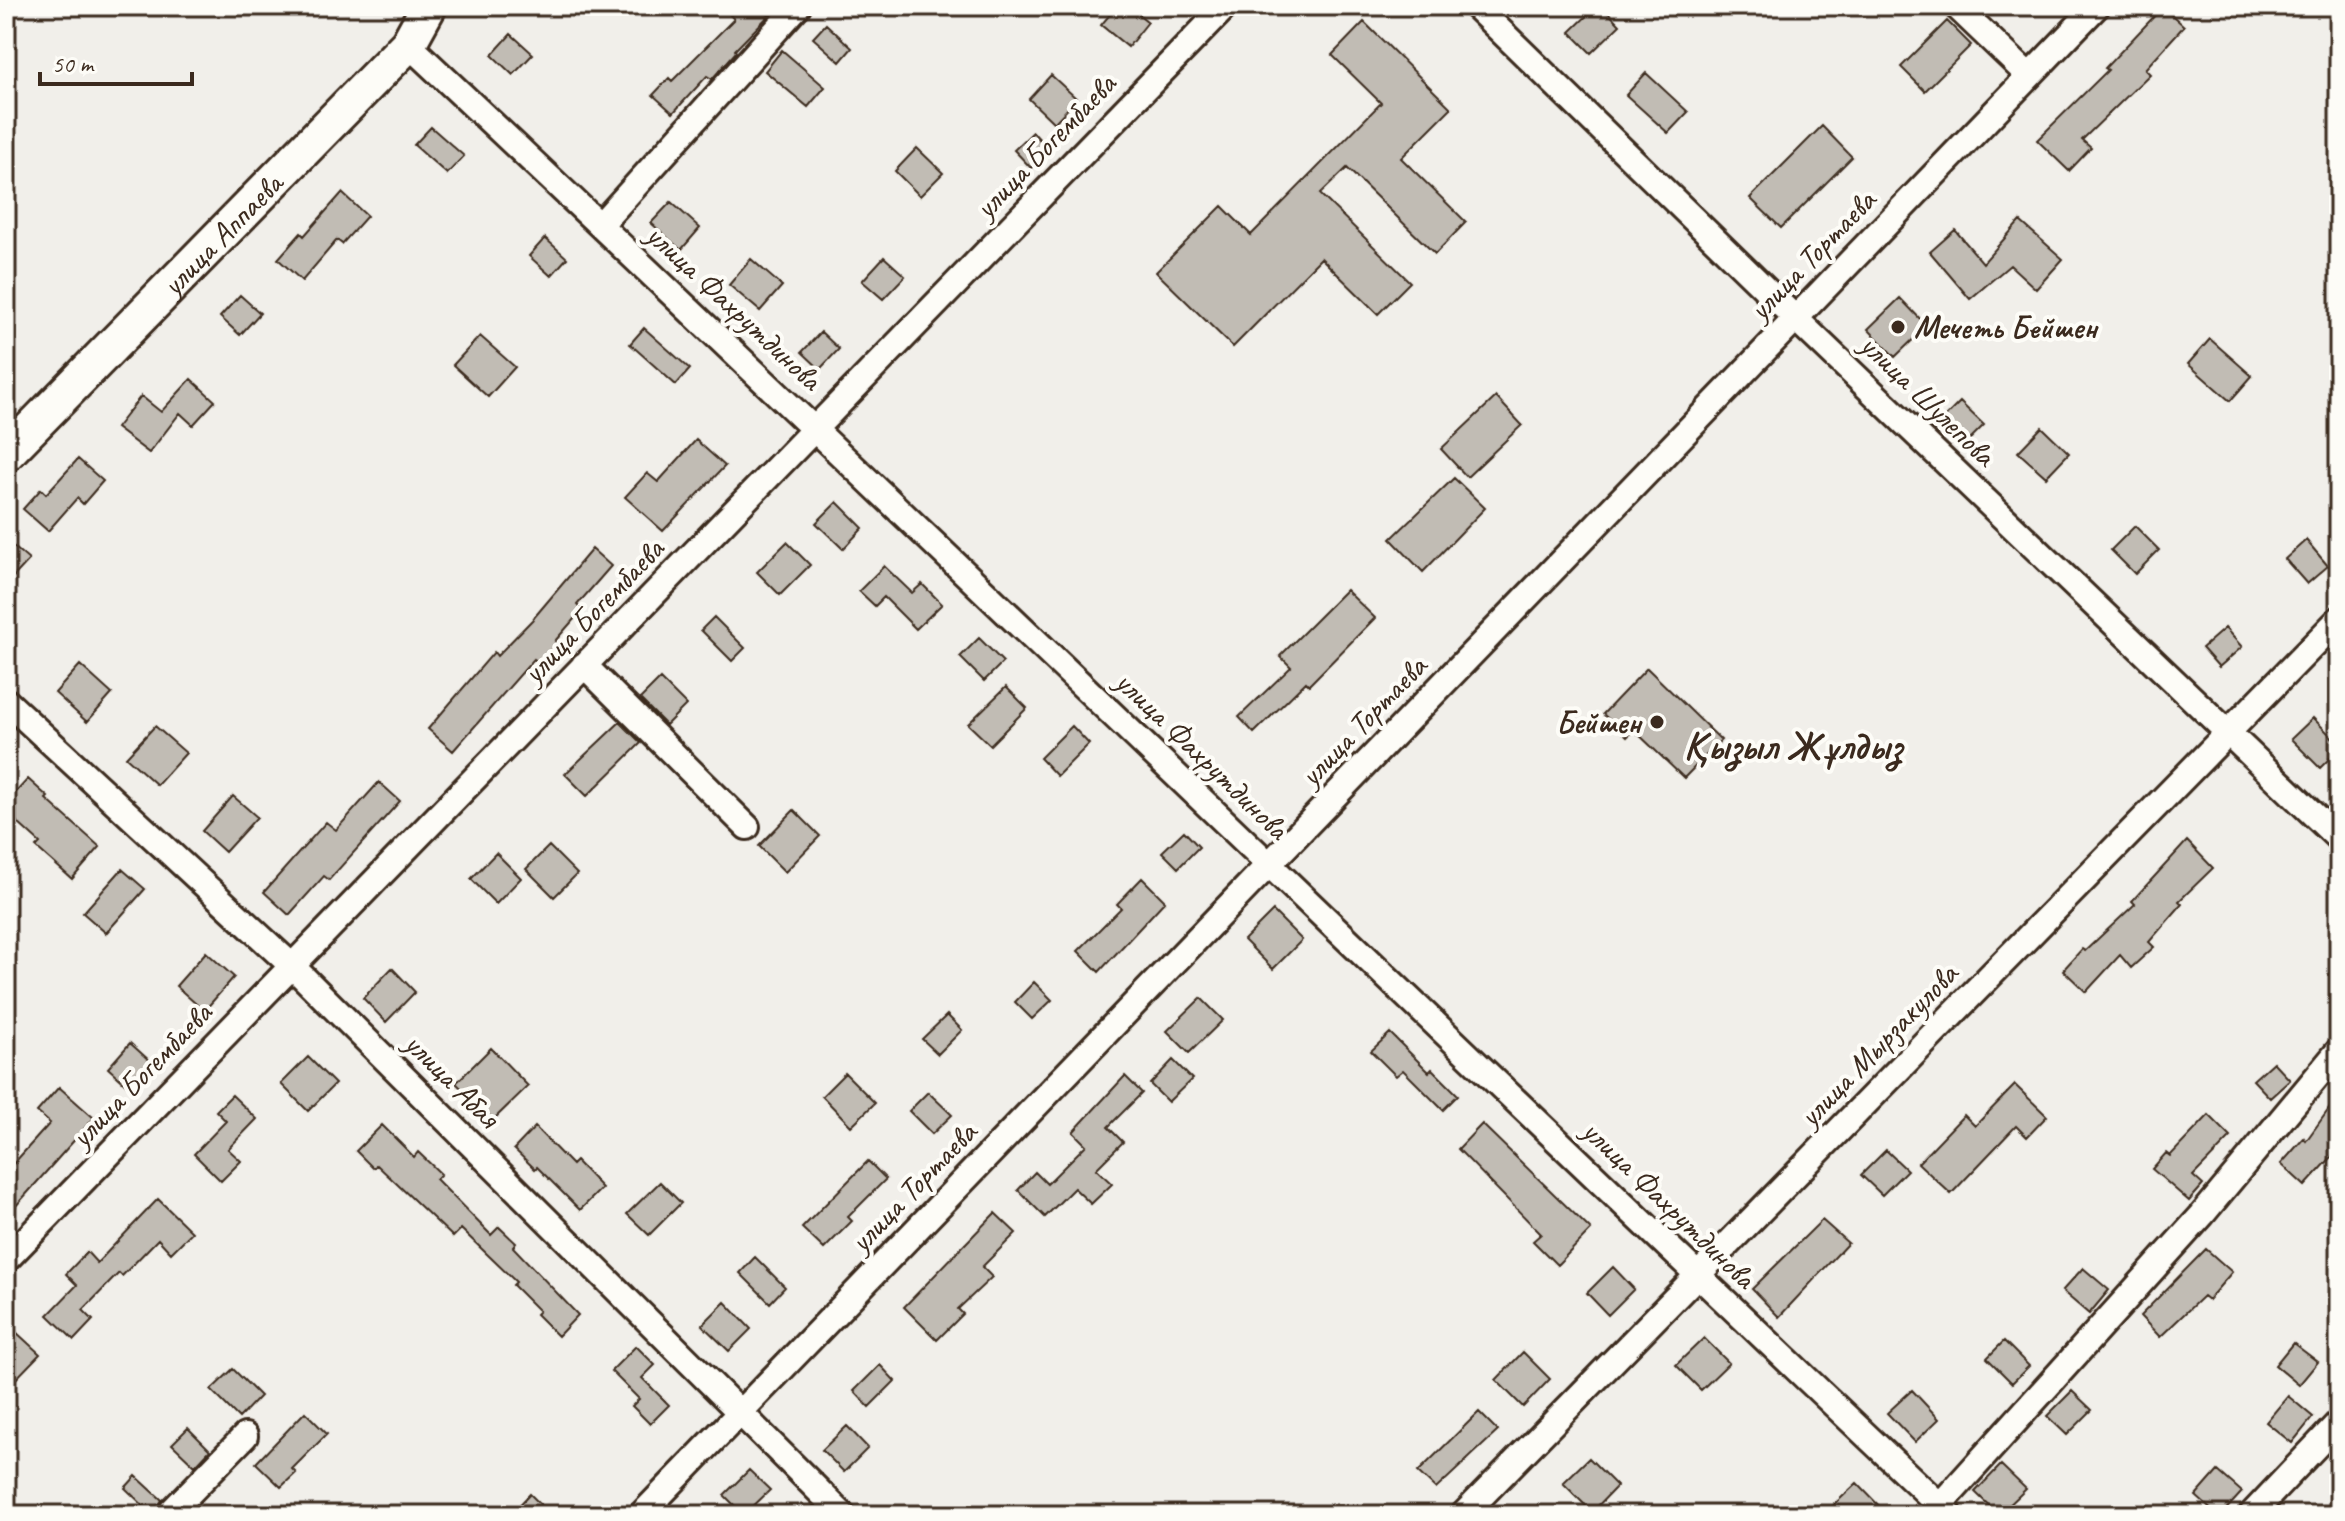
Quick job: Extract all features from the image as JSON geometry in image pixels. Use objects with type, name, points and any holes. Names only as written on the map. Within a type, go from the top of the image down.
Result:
[{"type":"main road","name":"улица Аппаева","points":[[6,454],[408,44],[429,6]]},
{"type":"street","points":[[600,225],[798,6]]},
{"type":"street","name":"улица Богембаева","points":[[6,1260],[1226,6]]},
{"type":"street","name":"улица Шулепова","points":[[1475,6],[1795,318],[2339,839]]},
{"type":"street","points":[[1956,6],[2029,76]]},
{"type":"street","name":"улица Тортаева","points":[[641,1515],[2097,6]]},
{"type":"street","name":"улица Фахрутдинова","points":[[408,44],[815,428],[1940,1512]]},
{"type":"street","name":"улица Мырзакулова","points":[[1463,1515],[2339,619]]},
{"type":"street","points":[[584,665],[747,827]]},
{"type":"street","name":"улица Абая","points":[[6,701],[292,966],[843,1515]]},
{"type":"street","points":[[1940,1512],[2202,1215],[2339,1050]]},
{"type":"street","points":[[2251,1515],[2339,1422]]},
{"type":"street","points":[[168,1515],[245,1436]]},
{"type":"building","points":[[721,6],[778,6],[712,79],[707,76],[673,113],[653,95],[669,78],[672,81],[734,19]]},
{"type":"building","points":[[1117,6],[1129,6],[1148,22],[1128,47],[1101,25]]},
{"type":"building","points":[[1597,6],[1602,6],[1620,25],[1591,53],[1570,32]]},
{"type":"building","points":[[2163,7],[2184,26],[2145,69],[2150,74],[2082,140],[2091,148],[2069,171],[2037,140],[2108,70],[2105,68]]},
{"type":"building","points":[[1947,21],[1971,45],[1925,91],[1901,67]]},
{"type":"building","points":[[1364,22],[1451,108],[1401,158],[1466,222],[1435,254],[1347,168],[1320,194],[1410,282],[1378,314],[1321,258],[1233,347],[1156,272],[1222,206],[1251,235],[1381,103],[1332,55]]},
{"type":"building","points":[[826,24],[852,48],[840,62],[813,38]]},
{"type":"building","points":[[511,34],[533,54],[513,75],[492,55]]},
{"type":"building","points":[[782,50],[825,87],[808,107],[765,71]]},
{"type":"building","points":[[1646,73],[1688,112],[1668,133],[1626,95]]},
{"type":"building","points":[[1051,75],[1077,99],[1054,123],[1029,99]]},
{"type":"building","points":[[1822,126],[1852,157],[1781,228],[1750,198]]},
{"type":"building","points":[[431,127],[464,156],[447,174],[414,145]]},
{"type":"building","points":[[1033,132],[1049,150],[1031,168],[1014,150]]},
{"type":"building","points":[[917,148],[943,173],[920,196],[895,171]]},
{"type":"building","points":[[342,193],[367,216],[342,244],[337,240],[302,281],[278,259],[301,233],[304,236]]},
{"type":"building","points":[[671,202],[700,228],[681,250],[651,223]]},
{"type":"building","points":[[2020,221],[2063,259],[2036,289],[2010,265],[1970,299],[1930,252],[1955,230],[1983,263]]},
{"type":"building","points":[[545,238],[567,258],[551,276],[529,256]]},
{"type":"building","points":[[884,257],[905,276],[883,299],[862,281]]},
{"type":"building","points":[[751,259],[782,286],[760,311],[729,285]]},
{"type":"building","points":[[240,295],[260,313],[240,335],[220,317]]},
{"type":"building","name":"Мечеть Бейшен","points":[[1900,298],[1927,326],[1895,357],[1868,329]]},
{"type":"building","points":[[644,328],[690,369],[676,385],[630,344]]},
{"type":"building","points":[[821,332],[839,349],[820,369],[802,352]]},
{"type":"building","points":[[480,336],[515,367],[488,397],[453,365]]},
{"type":"building","points":[[2210,339],[2252,376],[2230,401],[2188,364]]},
{"type":"building","points":[[191,379],[215,401],[193,425],[180,413],[149,453],[116,428],[141,396],[161,412]]},
{"type":"building","points":[[1496,397],[1522,425],[1467,477],[1441,449]]},
{"type":"building","points":[[1960,402],[1984,425],[1963,446],[1940,422]]},
{"type":"building","points":[[2042,427],[2069,453],[2046,477],[2018,452]]},
{"type":"building","points":[[696,440],[725,466],[663,531],[625,497],[647,473],[658,482]]},
{"type":"building","points":[[78,459],[103,481],[83,504],[77,498],[48,531],[23,509],[41,489],[46,494]]},
{"type":"building","points":[[1454,478],[1485,508],[1423,572],[1391,539]]},
{"type":"building","points":[[837,502],[863,528],[843,549],[816,523]]},
{"type":"building","points":[[2135,526],[2159,550],[2135,574],[2111,550]]},
{"type":"building","points":[[6,540],[29,560],[6,585]]},
{"type":"building","points":[[2306,540],[2328,566],[2307,584],[2285,559]]},
{"type":"building","points":[[787,542],[810,565],[780,595],[757,572]]},
{"type":"building","points":[[592,549],[611,566],[577,605],[582,610],[555,641],[564,649],[546,670],[534,659],[453,751],[428,729],[494,652],[497,656],[532,620]]},
{"type":"building","points":[[884,566],[912,593],[922,584],[942,604],[916,629],[884,597],[875,606],[859,591]]},
{"type":"building","points":[[1346,590],[1375,618],[1309,685],[1306,682],[1254,733],[1239,717],[1291,667],[1280,656]]},
{"type":"building","points":[[714,617],[745,648],[732,661],[701,630]]},
{"type":"building","points":[[2225,628],[2242,647],[2219,667],[2202,648]]},
{"type":"building","points":[[979,638],[1003,662],[984,681],[960,657]]},
{"type":"building","points":[[80,665],[112,694],[87,722],[55,693]]},
{"type":"building","name":"Бейшен","points":[[1647,668],[1721,740],[1684,778],[1634,730],[1627,737],[1603,714]]},
{"type":"building","points":[[660,679],[686,705],[666,725],[640,699]]},
{"type":"building","points":[[1006,687],[1027,708],[990,745],[968,724]]},
{"type":"building","points":[[2313,718],[2339,744],[2339,749],[2320,768],[2291,739]]},
{"type":"building","points":[[620,722],[641,743],[587,796],[565,774]]},
{"type":"building","points":[[155,726],[186,753],[157,785],[126,757]]},
{"type":"building","points":[[1072,726],[1089,744],[1057,776],[1040,758]]},
{"type":"building","points":[[28,779],[100,847],[72,879],[36,847],[40,843],[6,812],[6,803]]},
{"type":"building","points":[[379,782],[400,801],[329,880],[324,876],[289,915],[264,892],[326,822],[336,830]]},
{"type":"building","points":[[233,796],[257,817],[225,852],[202,831]]},
{"type":"building","points":[[794,810],[820,836],[785,872],[759,846]]},
{"type":"building","points":[[1184,831],[1199,847],[1178,868],[1162,852]]},
{"type":"building","points":[[2187,841],[2213,868],[2179,901],[2182,904],[2149,942],[2154,947],[2131,968],[2120,955],[2086,992],[2063,970],[2082,949],[2085,951],[2135,904],[2132,901]]},
{"type":"building","points":[[549,846],[577,874],[554,897],[526,869]]},
{"type":"building","points":[[496,853],[521,878],[496,904],[471,879]]},
{"type":"building","points":[[122,869],[145,889],[106,933],[83,913]]},
{"type":"building","points":[[1142,878],[1165,901],[1099,972],[1078,951],[1121,908],[1117,904]]},
{"type":"building","points":[[1273,911],[1302,940],[1273,969],[1244,940]]},
{"type":"building","points":[[206,952],[234,977],[204,1011],[176,986]]},
{"type":"building","points":[[392,968],[415,992],[386,1022],[363,998]]},
{"type":"building","points":[[1034,982],[1052,1000],[1032,1019],[1015,1002]]},
{"type":"building","points":[[1201,998],[1223,1020],[1189,1053],[1167,1031]]},
{"type":"building","points":[[947,1015],[962,1030],[938,1054],[922,1039]]},
{"type":"building","points":[[1390,1033],[1429,1072],[1432,1069],[1458,1095],[1443,1110],[1403,1070],[1396,1076],[1371,1051]]},
{"type":"building","points":[[130,1043],[150,1061],[128,1086],[108,1068]]},
{"type":"building","points":[[491,1048],[528,1086],[493,1120],[456,1083]]},
{"type":"building","points":[[308,1057],[335,1084],[308,1111],[281,1084]]},
{"type":"building","points":[[1173,1060],[1192,1079],[1168,1102],[1150,1084]]},
{"type":"building","points":[[2273,1062],[2290,1080],[2270,1098],[2253,1080]]},
{"type":"building","points":[[845,1073],[875,1103],[851,1126],[822,1096]]},
{"type":"building","points":[[1125,1076],[1142,1093],[1108,1127],[1123,1142],[1096,1169],[1112,1184],[1091,1204],[1074,1188],[1045,1217],[1018,1190],[1035,1172],[1047,1184],[1086,1145],[1073,1132]]},
{"type":"building","points":[[2015,1085],[2047,1116],[2027,1137],[2016,1126],[1951,1194],[1918,1163],[1964,1115],[1975,1126]]},
{"type":"building","points":[[59,1087],[94,1118],[6,1217],[6,1172],[50,1123],[37,1112]]},
{"type":"building","points":[[928,1092],[952,1115],[932,1134],[909,1111]]},
{"type":"building","points":[[232,1095],[257,1119],[228,1149],[241,1161],[221,1181],[194,1154],[226,1121],[216,1111]]},
{"type":"building","points":[[2339,1095],[2339,1149],[2305,1186],[2281,1164],[2304,1138],[2306,1141]]},
{"type":"building","points":[[2209,1115],[2231,1137],[2193,1176],[2203,1185],[2189,1201],[2152,1169],[2166,1153],[2170,1156]]},
{"type":"building","points":[[1482,1124],[1591,1230],[1557,1265],[1533,1241],[1541,1234],[1458,1149]]},
{"type":"building","points":[[382,1125],[414,1157],[418,1152],[441,1174],[436,1179],[491,1235],[499,1227],[516,1243],[513,1247],[578,1315],[558,1336],[513,1285],[516,1282],[461,1229],[453,1237],[377,1165],[373,1168],[356,1151]]},
{"type":"building","points":[[535,1127],[572,1165],[576,1161],[602,1188],[580,1210],[514,1149]]},
{"type":"building","points":[[1886,1150],[1907,1170],[1882,1195],[1861,1175]]},
{"type":"building","points":[[868,1161],[886,1179],[848,1217],[852,1221],[824,1249],[802,1228]]},
{"type":"building","points":[[660,1182],[681,1203],[649,1235],[627,1214]]},
{"type":"building","points":[[158,1199],[192,1232],[171,1253],[158,1239],[122,1276],[119,1273],[83,1310],[93,1320],[74,1340],[48,1315],[77,1285],[66,1274],[87,1252],[97,1263]]},
{"type":"building","points":[[995,1213],[1016,1233],[982,1267],[992,1277],[958,1309],[963,1314],[937,1340],[904,1307]]},
{"type":"building","points":[[1822,1220],[1848,1243],[1779,1317],[1752,1289]]},
{"type":"building","points":[[2206,1249],[2232,1272],[2208,1300],[2203,1296],[2160,1337],[2140,1316]]},
{"type":"building","points":[[755,1257],[785,1287],[770,1303],[740,1273]]},
{"type":"building","points":[[1613,1267],[1634,1289],[1608,1315],[1587,1293]]},
{"type":"building","points":[[2083,1268],[2109,1290],[2089,1314],[2062,1291]]},
{"type":"building","points":[[725,1302],[751,1329],[729,1351],[702,1325]]},
{"type":"building","points":[[15,1331],[40,1354],[6,1389],[6,1340]]},
{"type":"building","points":[[1704,1338],[1729,1363],[1701,1390],[1676,1365]]},
{"type":"building","points":[[2004,1341],[2029,1366],[2012,1383],[1987,1358]]},
{"type":"building","points":[[2293,1343],[2318,1362],[2299,1385],[2275,1365]]},
{"type":"building","points":[[636,1346],[655,1365],[642,1378],[669,1405],[650,1424],[632,1406],[639,1399],[611,1371]]},
{"type":"building","points":[[1523,1352],[1550,1379],[1523,1407],[1496,1380]]},
{"type":"building","points":[[880,1365],[895,1381],[869,1407],[854,1391]]},
{"type":"building","points":[[233,1369],[260,1396],[239,1418],[211,1390]]},
{"type":"building","points":[[1912,1390],[1939,1419],[1915,1442],[1887,1413]]},
{"type":"building","points":[[2072,1391],[2092,1410],[2067,1435],[2047,1416]]},
{"type":"building","points":[[2288,1396],[2313,1417],[2292,1443],[2266,1422]]},
{"type":"building","points":[[305,1412],[327,1434],[292,1469],[296,1473],[281,1487],[256,1463]]},
{"type":"building","points":[[1479,1412],[1498,1431],[1436,1489],[1418,1472]]},
{"type":"building","points":[[847,1426],[868,1448],[844,1472],[822,1450]]},
{"type":"building","points":[[188,1428],[210,1450],[195,1466],[172,1444]]},
{"type":"building","points":[[1589,1458],[1617,1486],[1592,1512],[1563,1483]]},
{"type":"building","points":[[2001,1465],[2026,1489],[1999,1515],[1975,1492]]},
{"type":"building","points":[[749,1470],[770,1490],[744,1515],[724,1495]]},
{"type":"building","points":[[2218,1471],[2242,1492],[2221,1515],[2217,1515],[2196,1496]]},
{"type":"building","points":[[136,1476],[162,1500],[153,1515],[125,1488]]},
{"type":"building","points":[[1857,1483],[1888,1515],[1823,1515]]},
{"type":"building","points":[[530,1494],[551,1515],[510,1515]]},
{"type":"place","name":"Мечеть Бейшен","points":[[1898,327]]},
{"type":"place","name":"Бейшен","points":[[1657,722]]},
{"type":"district","name":"Қызыл Жұлдыз","points":[[1793,746]]}]
